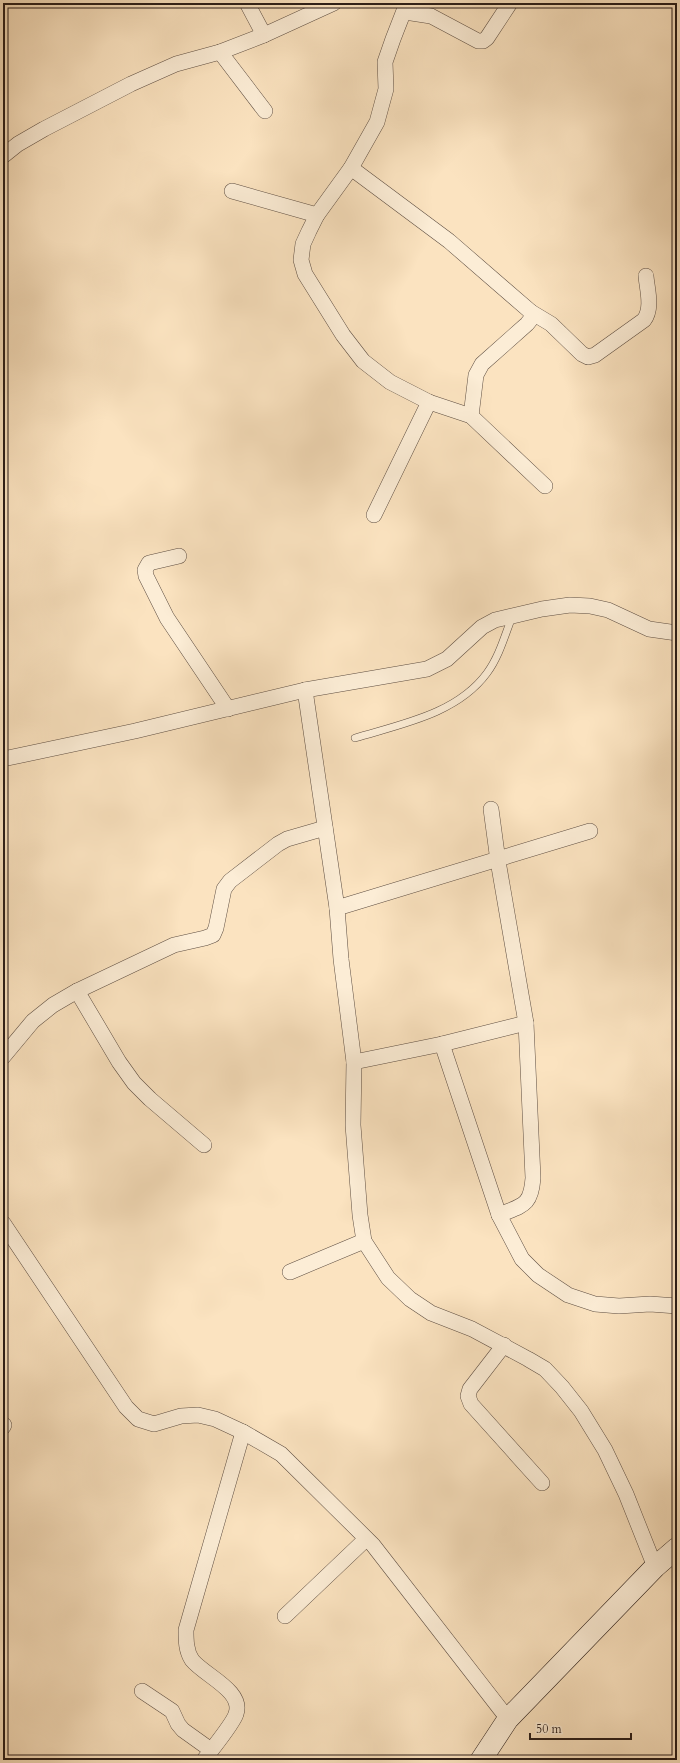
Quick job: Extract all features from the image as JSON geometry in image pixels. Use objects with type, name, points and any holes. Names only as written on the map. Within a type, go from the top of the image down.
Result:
[{"type":"street","points":[[247,3],[264,35]]},
{"type":"street","points":[[3,156],[18,144],[44,129],[131,84],[176,64],[220,52],[264,35],[334,3]]},
{"type":"street","points":[[510,3],[487,38],[483,41],[478,41],[430,16],[406,8],[393,39],[386,62],[386,89],[377,122],[351,168],[317,215],[303,244],[301,260],[305,274],[343,335],[363,361],[390,382],[428,402],[471,416],[545,486]]},
{"type":"street","points":[[220,52],[265,111]]},
{"type":"street","points":[[351,168],[449,241],[531,312],[552,324],[582,354],[588,357],[595,355],[644,320],[648,315],[649,308],[646,276]]},
{"type":"street","points":[[232,191],[317,215]]},
{"type":"street","points":[[471,416],[476,375],[482,364],[527,324],[531,319],[531,312]]},
{"type":"street","points":[[374,514],[428,402]]},
{"type":"street","points":[[179,556],[149,563],[145,570],[146,576],[167,618],[228,709]]},
{"type":"street","points":[[3,759],[228,709],[305,690],[427,669],[447,659],[482,627],[495,620],[542,609],[570,605],[590,606],[608,610],[636,624],[677,633]]},
{"type":"street","points":[[305,690],[337,908],[341,959],[354,1062],[353,1125],[360,1215],[364,1241],[388,1278],[410,1299],[431,1313],[472,1329],[504,1345],[545,1369],[581,1411],[605,1450],[623,1488],[655,1567]]},
{"type":"street","points":[[491,809],[498,861],[526,1023],[534,1178],[530,1198],[524,1204],[499,1215]]},
{"type":"street","points":[[3,1057],[33,1021],[53,1005],[77,991],[174,945],[213,935],[216,928],[224,889],[230,881],[278,844],[288,839],[325,828]]},
{"type":"street","points":[[337,908],[498,861],[590,831]]},
{"type":"street","points":[[77,991],[119,1062],[134,1083],[204,1145]]},
{"type":"street","points":[[354,1062],[442,1044],[526,1023]]},
{"type":"street","points":[[442,1044],[499,1215],[522,1259],[538,1275],[568,1295],[595,1304],[619,1306],[650,1304],[677,1306]]},
{"type":"street","points":[[3,1223],[126,1407],[138,1419],[154,1424],[181,1416],[198,1415],[215,1419],[243,1432],[281,1454],[366,1539],[508,1718]]},
{"type":"street","points":[[290,1272],[364,1241]]},
{"type":"street","points":[[504,1345],[470,1389],[468,1396],[471,1404],[542,1483]]},
{"type":"street","points":[[142,1691],[172,1711],[178,1724],[208,1755],[236,1716],[238,1706],[234,1696],[192,1660],[186,1647],[186,1630],[243,1432]]},
{"type":"street","points":[[285,1616],[366,1539]]},
{"type":"street","points":[[481,1760],[508,1718],[655,1567],[677,1548]]},
{"type":"lane","points":[[355,738],[430,715],[455,702],[479,684],[488,672],[512,616]]}]
